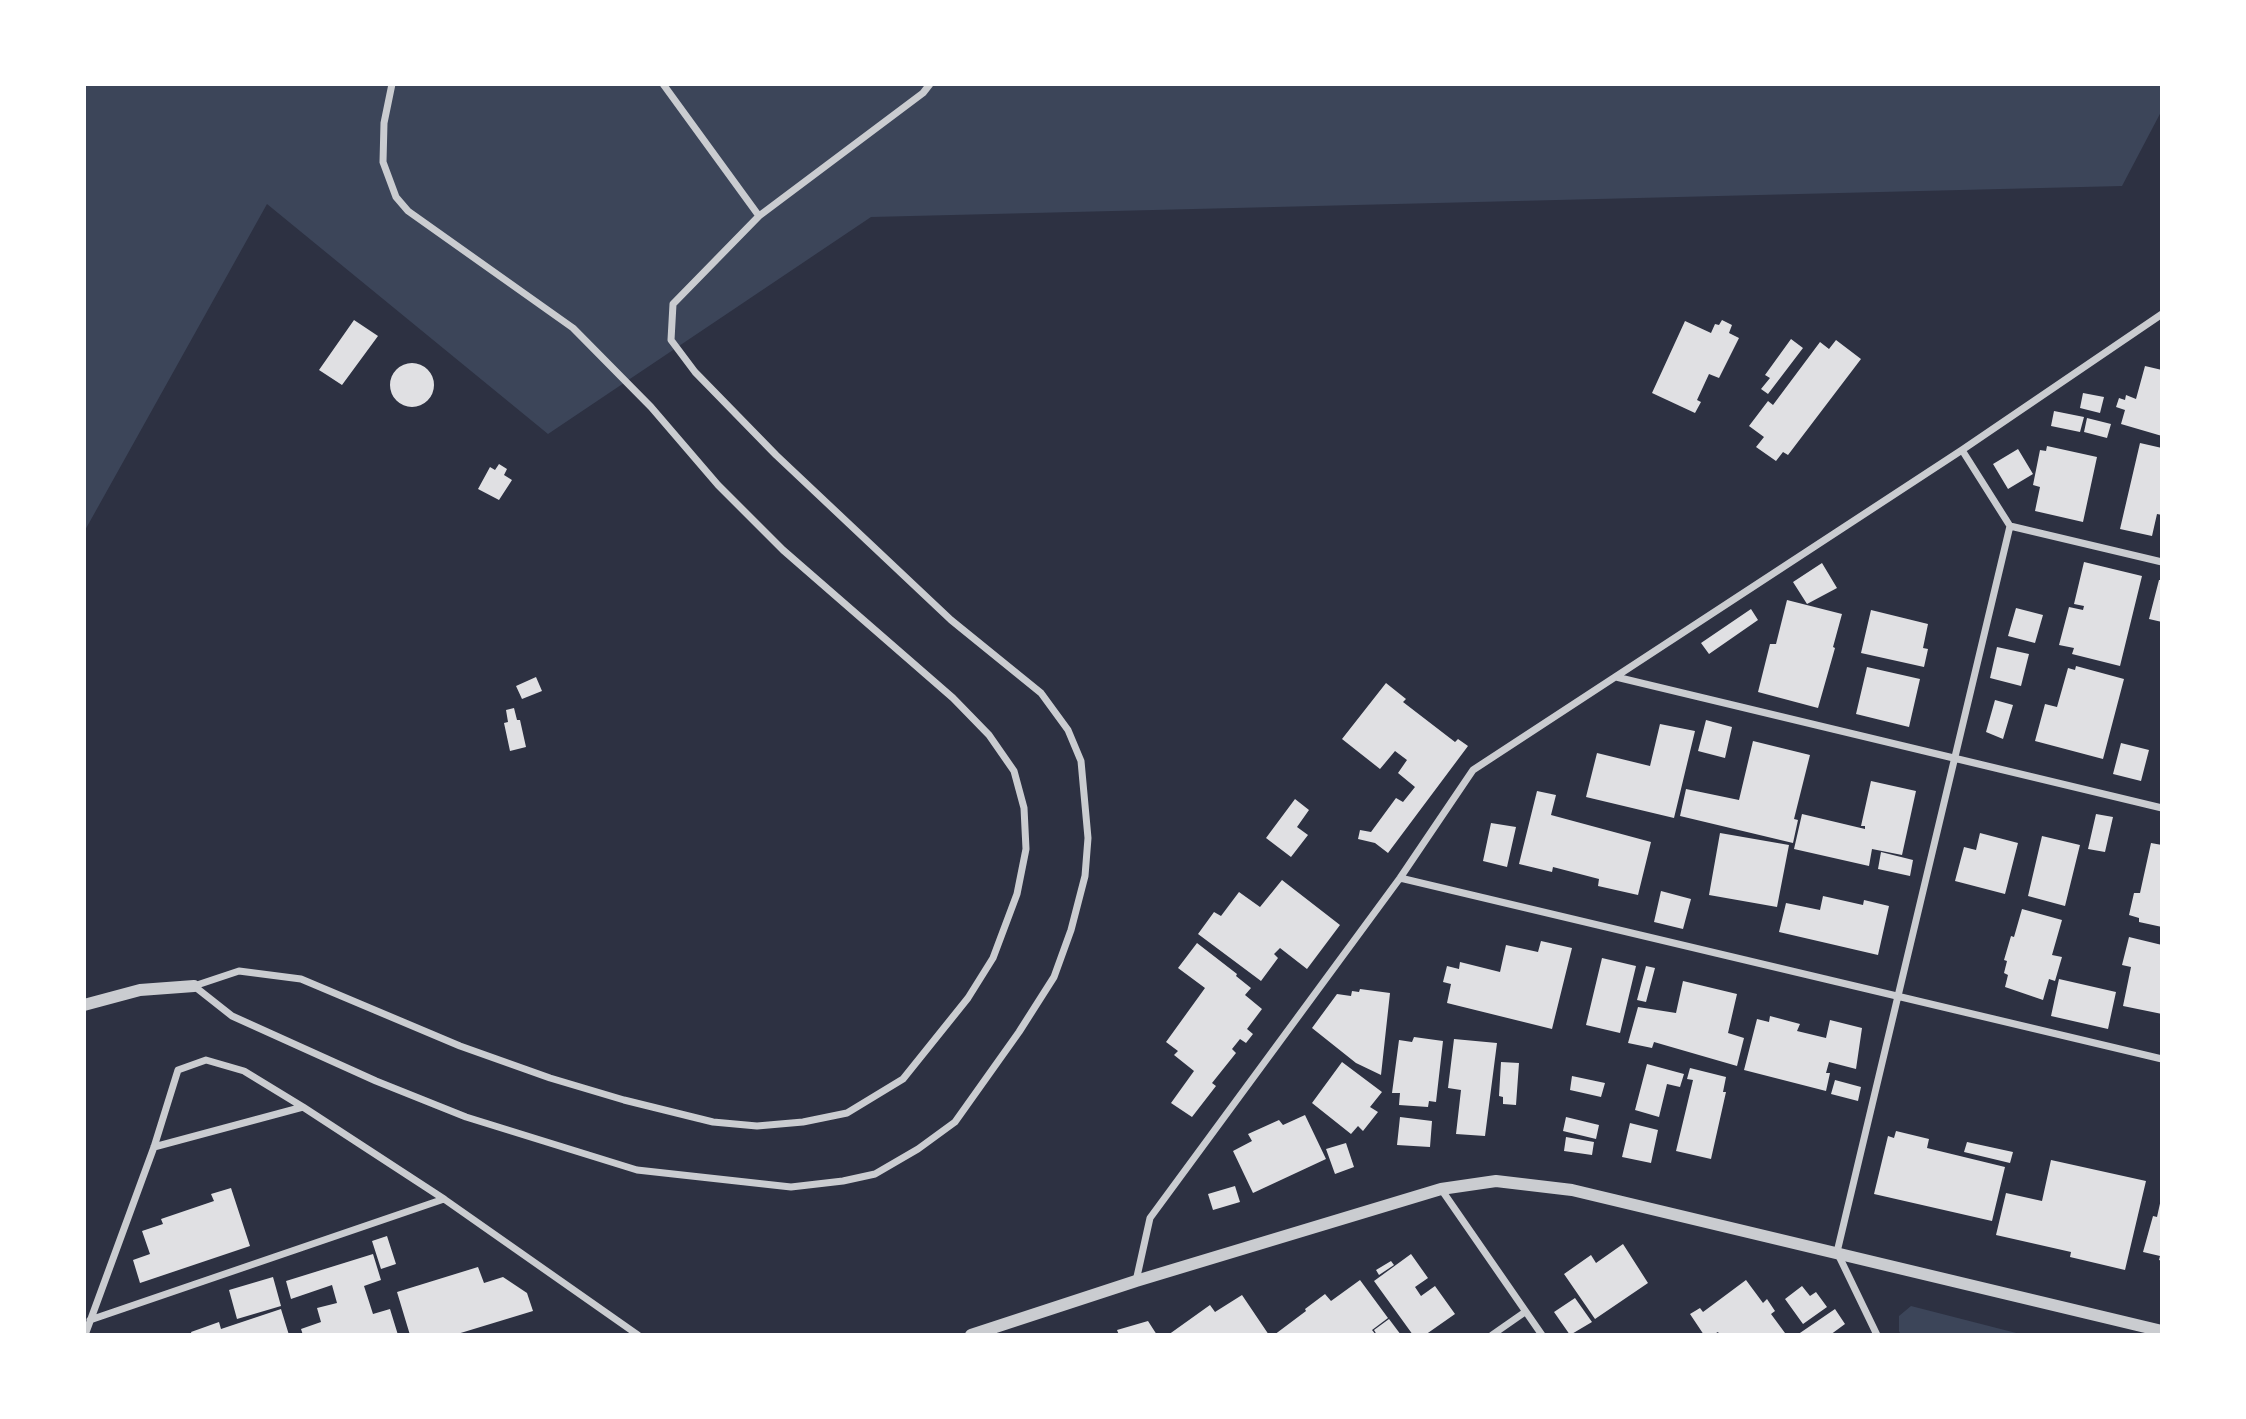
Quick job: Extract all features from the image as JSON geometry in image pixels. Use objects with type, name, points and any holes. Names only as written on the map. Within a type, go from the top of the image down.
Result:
[{"type":"street","points":[[84,1005],[140,990],[194,986],[239,971],[301,979],[460,1045],[550,1078],[624,1100],[713,1122],[757,1126],[803,1122],[848,1113],[903,1079],[968,998],[993,958],[1017,894],[1026,849],[1024,808],[1014,771],[989,735],[953,698],[783,550],[718,485],[651,407],[573,328],[408,211],[396,197],[383,162],[384,123],[391,84]]},
{"type":"street","points":[[663,84],[759,216]]},
{"type":"street","points":[[194,986],[233,1016],[376,1081],[466,1117],[637,1170],[790,1187],[843,1181],[875,1174],[918,1149],[955,1122],[1054,977],[1071,930],[1085,876],[1088,838],[1081,761],[1068,730],[1041,693],[951,620],[776,455],[695,372],[671,340],[673,304],[759,216],[923,93],[930,84]]},
{"type":"street","points":[[1136,1281],[1150,1217],[1400,878],[1473,770],[1962,450],[2162,314]]},
{"type":"street","points":[[1962,450],[2010,526],[2162,562]]},
{"type":"street","points":[[1877,1335],[1837,1252],[2010,526]]},
{"type":"street","points":[[1616,677],[2162,808]]},
{"type":"street","points":[[1400,878],[2162,1059]]},
{"type":"street","points":[[85,1335],[154,1147],[178,1070],[206,1060],[244,1071],[303,1107],[444,1199],[638,1335]]},
{"type":"street","points":[[154,1147],[303,1107]]},
{"type":"street","points":[[971,1335],[1136,1281],[1441,1189],[1496,1181],[1572,1190],[2162,1331]]},
{"type":"street","points":[[1441,1189],[1542,1335]]},
{"type":"street","points":[[90,1320],[444,1199]]},
{"type":"street","points":[[1492,1335],[1525,1312]]},
{"type":"shaded area","points":[[84,84],[2162,84],[2162,110],[2122,186],[871,217],[548,434],[267,204],[84,532]]},
{"type":"shaded area","points":[[1911,1306],[2024,1335],[1901,1335],[1899,1316]]},
{"type":"building","points":[[354,320],[378,336],[342,385],[319,370]]},
{"type":"building","points":[[1722,320],[1732,325],[1729,333],[1739,338],[1719,378],[1709,374],[1697,400],[1701,402],[1695,413],[1652,393],[1685,321],[1711,333],[1715,324],[1719,325]]},
{"type":"building","points":[[1791,339],[1803,348],[1768,394],[1761,389],[1770,378],[1765,375]]},
{"type":"building","points":[[1836,340],[1861,359],[1788,455],[1783,452],[1776,461],[1756,447],[1764,437],[1749,426],[1768,401],[1773,405],[1820,342],[1829,349]]},
{"type":"building","points":[[412,363],[428,369],[434,385],[428,401],[412,407],[396,401],[390,385],[396,369]]},
{"type":"building","points":[[2145,366],[2162,370],[2162,436],[2121,424],[2125,410],[2116,407],[2119,398],[2125,400],[2126,395],[2136,399]]},
{"type":"building","points":[[2083,393],[2104,397],[2100,413],[2080,408]]},
{"type":"building","points":[[2054,411],[2084,417],[2080,432],[2051,426]]},
{"type":"building","points":[[2087,418],[2111,424],[2107,438],[2084,432]]},
{"type":"building","points":[[2140,443],[2162,448],[2162,515],[2157,514],[2152,536],[2120,529]]},
{"type":"building","points":[[2047,446],[2097,457],[2083,522],[2035,511],[2040,487],[2033,485],[2040,450],[2046,451]]},
{"type":"building","points":[[2018,449],[2033,474],[2008,489],[1993,464]]},
{"type":"building","points":[[499,464],[507,469],[504,475],[512,480],[499,500],[478,489],[490,467],[495,470]]},
{"type":"building","points":[[2084,562],[2142,576],[2120,666],[2072,654],[2074,648],[2059,645],[2069,607],[2083,610],[2084,606],[2074,604]]},
{"type":"building","points":[[1822,563],[1837,588],[1807,604],[1793,582]]},
{"type":"building","points":[[2159,580],[2162,580],[2162,622],[2149,619]]},
{"type":"building","points":[[1787,600],[1842,614],[1818,708],[1758,692],[1770,644],[1776,644]]},
{"type":"building","points":[[2016,608],[2043,615],[2035,643],[2008,636]]},
{"type":"building","points":[[1751,609],[1758,620],[1709,654],[1701,643]]},
{"type":"building","points":[[1871,610],[1928,624],[1923,648],[1928,649],[1924,667],[1861,653]]},
{"type":"building","points":[[1997,647],[2029,654],[2021,686],[1990,678]]},
{"type":"building","points":[[2076,666],[2124,679],[2103,759],[2035,741],[2045,704],[2057,707],[2068,668],[2075,670]]},
{"type":"building","points":[[1867,667],[1920,679],[1909,727],[1856,714]]},
{"type":"building","points":[[536,677],[542,691],[522,699],[516,686]]},
{"type":"building","points":[[1386,683],[1406,699],[1403,702],[1455,742],[1458,739],[1468,746],[1388,853],[1375,843],[1358,839],[1360,830],[1371,832],[1396,798],[1403,802],[1415,787],[1398,773],[1407,760],[1395,751],[1380,769],[1342,739]]},
{"type":"building","points":[[1995,700],[2013,705],[2003,739],[1986,732]]},
{"type":"building","points":[[514,708],[517,720],[520,720],[526,747],[510,751],[504,723],[508,722],[506,710]]},
{"type":"building","points":[[1706,720],[1732,727],[1725,758],[1698,751]]},
{"type":"building","points":[[1660,724],[1695,731],[1674,818],[1586,797],[1597,753],[1650,766]]},
{"type":"building","points":[[1753,741],[1810,755],[1794,819],[1798,820],[1793,843],[1680,816],[1686,789],[1739,800]]},
{"type":"building","points":[[2121,743],[2149,750],[2141,781],[2113,774]]},
{"type":"building","points":[[1871,781],[1916,791],[1902,855],[1872,849],[1869,866],[1794,849],[1802,814],[1865,829],[1865,826],[1861,826]]},
{"type":"building","points":[[1537,791],[1556,795],[1551,815],[1651,842],[1638,895],[1598,886],[1599,879],[1553,867],[1552,872],[1519,864]]},
{"type":"building","points":[[1295,799],[1309,810],[1297,827],[1308,835],[1291,857],[1266,838]]},
{"type":"building","points":[[2096,814],[2113,817],[2105,852],[2088,849]]},
{"type":"building","points":[[1491,823],[1516,827],[1507,867],[1483,861]]},
{"type":"building","points":[[1720,833],[1789,845],[1777,907],[1709,895]]},
{"type":"building","points":[[1980,833],[2018,843],[2005,894],[1955,881],[1964,847],[1976,850]]},
{"type":"building","points":[[2042,836],[2080,845],[2065,906],[2028,896]]},
{"type":"building","points":[[2151,843],[2162,845],[2162,927],[2139,922],[2139,918],[2129,915],[2134,893],[2140,893]]},
{"type":"building","points":[[1881,852],[1913,860],[1910,876],[1878,869]]},
{"type":"building","points":[[1282,880],[1340,925],[1307,969],[1280,948],[1274,954],[1278,958],[1261,981],[1198,934],[1214,912],[1221,916],[1239,892],[1260,907]]},
{"type":"building","points":[[1661,891],[1691,899],[1683,929],[1654,922]]},
{"type":"building","points":[[1823,896],[1863,905],[1864,900],[1889,906],[1878,955],[1779,932],[1786,903],[1820,910]]},
{"type":"building","points":[[2022,909],[2062,920],[2052,955],[2062,957],[2055,981],[2049,979],[2043,1000],[2005,987],[2008,975],[2004,973],[2007,961],[2004,960]]},
{"type":"building","points":[[2129,937],[2162,945],[2162,1014],[2123,1006],[2131,967],[2122,965]]},
{"type":"building","points":[[1541,941],[1572,948],[1552,1029],[1447,1003],[1451,984],[1443,982],[1447,966],[1459,969],[1460,962],[1500,972],[1506,945],[1538,952]]},
{"type":"building","points":[[1197,943],[1251,988],[1245,995],[1262,1009],[1247,1029],[1253,1034],[1246,1043],[1240,1039],[1232,1049],[1236,1053],[1212,1083],[1216,1086],[1192,1117],[1171,1103],[1194,1071],[1174,1055],[1178,1051],[1166,1042],[1205,988],[1178,968]]},
{"type":"building","points":[[1602,958],[1636,966],[1620,1033],[1586,1025]]},
{"type":"building","points":[[1646,966],[1655,968],[1646,1002],[1637,1000]]},
{"type":"building","points":[[2059,979],[2116,992],[2108,1029],[2051,1016]]},
{"type":"building","points":[[1683,981],[1737,994],[1728,1033],[1744,1038],[1737,1066],[1654,1042],[1652,1048],[1628,1043],[1638,1007],[1676,1013]]},
{"type":"building","points":[[1360,989],[1390,993],[1381,1075],[1356,1063],[1312,1028],[1337,994],[1351,996],[1352,991],[1359,992]]},
{"type":"building","points":[[1770,1016],[1800,1024],[1797,1031],[1826,1038],[1830,1020],[1862,1028],[1856,1069],[1829,1062],[1826,1073],[1830,1073],[1826,1091],[1744,1070],[1757,1019],[1769,1022]]},
{"type":"building","points":[[1414,1037],[1443,1041],[1436,1102],[1429,1101],[1428,1107],[1399,1105],[1400,1093],[1392,1093],[1399,1040],[1412,1042]]},
{"type":"building","points":[[1454,1039],[1497,1043],[1485,1136],[1456,1134],[1461,1090],[1448,1088]]},
{"type":"building","points":[[1342,1062],[1382,1092],[1370,1107],[1378,1112],[1363,1131],[1358,1126],[1351,1134],[1312,1103]]},
{"type":"building","points":[[1501,1062],[1519,1063],[1516,1105],[1503,1104],[1503,1097],[1499,1096]]},
{"type":"building","points":[[1647,1064],[1684,1074],[1680,1087],[1667,1084],[1659,1117],[1635,1110]]},
{"type":"building","points":[[1690,1068],[1726,1077],[1723,1092],[1726,1092],[1711,1159],[1676,1151],[1693,1080],[1687,1079]]},
{"type":"building","points":[[1572,1076],[1605,1083],[1601,1097],[1570,1090]]},
{"type":"building","points":[[1835,1080],[1861,1087],[1858,1101],[1831,1094]]},
{"type":"building","points":[[1305,1115],[1326,1159],[1253,1193],[1233,1151],[1252,1141],[1248,1134],[1279,1120],[1283,1125]]},
{"type":"building","points":[[1400,1117],[1432,1121],[1430,1147],[1397,1145]]},
{"type":"building","points":[[1566,1117],[1599,1125],[1596,1139],[1563,1131]]},
{"type":"building","points":[[1630,1123],[1658,1130],[1651,1163],[1622,1157]]},
{"type":"building","points":[[1896,1131],[1929,1139],[1927,1148],[2005,1167],[1992,1221],[1874,1194],[1888,1136],[1894,1138]]},
{"type":"building","points":[[1566,1137],[1594,1142],[1592,1155],[1564,1151]]},
{"type":"building","points":[[1967,1142],[2013,1152],[2010,1163],[1964,1152]]},
{"type":"building","points":[[1346,1143],[1354,1167],[1335,1174],[1326,1149]]},
{"type":"building","points":[[2051,1160],[2146,1181],[2125,1270],[2070,1257],[2071,1252],[1996,1235],[2006,1193],[2042,1201]]},
{"type":"building","points":[[1235,1186],[1240,1202],[1213,1210],[1208,1194]]},
{"type":"building","points":[[231,1188],[250,1246],[140,1283],[133,1260],[150,1254],[142,1231],[163,1224],[161,1219],[214,1201],[211,1194]]},
{"type":"building","points":[[2161,1199],[2162,1261],[2159,1260],[2160,1256],[2143,1252],[2153,1216],[2157,1217]]},
{"type":"building","points":[[387,1236],[396,1264],[381,1269],[372,1241]]},
{"type":"building","points":[[1623,1244],[1648,1283],[1595,1319],[1564,1274],[1591,1255],[1596,1263]]},
{"type":"building","points":[[373,1254],[381,1280],[364,1286],[373,1314],[390,1309],[398,1335],[303,1335],[301,1329],[321,1322],[317,1308],[337,1303],[332,1285],[291,1299],[286,1281]]},
{"type":"building","points":[[1411,1254],[1428,1278],[1415,1287],[1421,1296],[1435,1286],[1455,1314],[1425,1335],[1413,1335],[1374,1281]]},
{"type":"building","points":[[1391,1261],[1394,1265],[1379,1275],[1376,1270]]},
{"type":"building","points":[[478,1267],[484,1283],[503,1277],[527,1293],[533,1311],[454,1335],[410,1335],[397,1292]]},
{"type":"building","points":[[273,1277],[281,1306],[237,1319],[229,1290]]},
{"type":"building","points":[[1360,1280],[1388,1318],[1372,1330],[1376,1335],[1274,1335],[1325,1294],[1331,1301]]},
{"type":"building","points":[[1746,1280],[1763,1303],[1767,1299],[1775,1311],[1771,1314],[1785,1333],[1720,1335],[1718,1332],[1704,1335],[1690,1314],[1700,1308],[1703,1312]]},
{"type":"building","points":[[1802,1286],[1810,1296],[1816,1292],[1827,1307],[1803,1324],[1785,1299]]},
{"type":"building","points":[[1242,1295],[1269,1335],[1168,1335],[1210,1305],[1215,1312]]},
{"type":"building","points":[[1575,1298],[1592,1322],[1570,1335],[1554,1312]]},
{"type":"building","points":[[281,1309],[289,1335],[192,1335],[191,1332],[219,1322],[221,1329]]},
{"type":"building","points":[[1835,1309],[1845,1324],[1830,1335],[1797,1335]]},
{"type":"building","points":[[1389,1319],[1401,1335],[1377,1335],[1374,1330]]},
{"type":"building","points":[[1148,1321],[1157,1335],[1119,1335],[1117,1330]]}]
